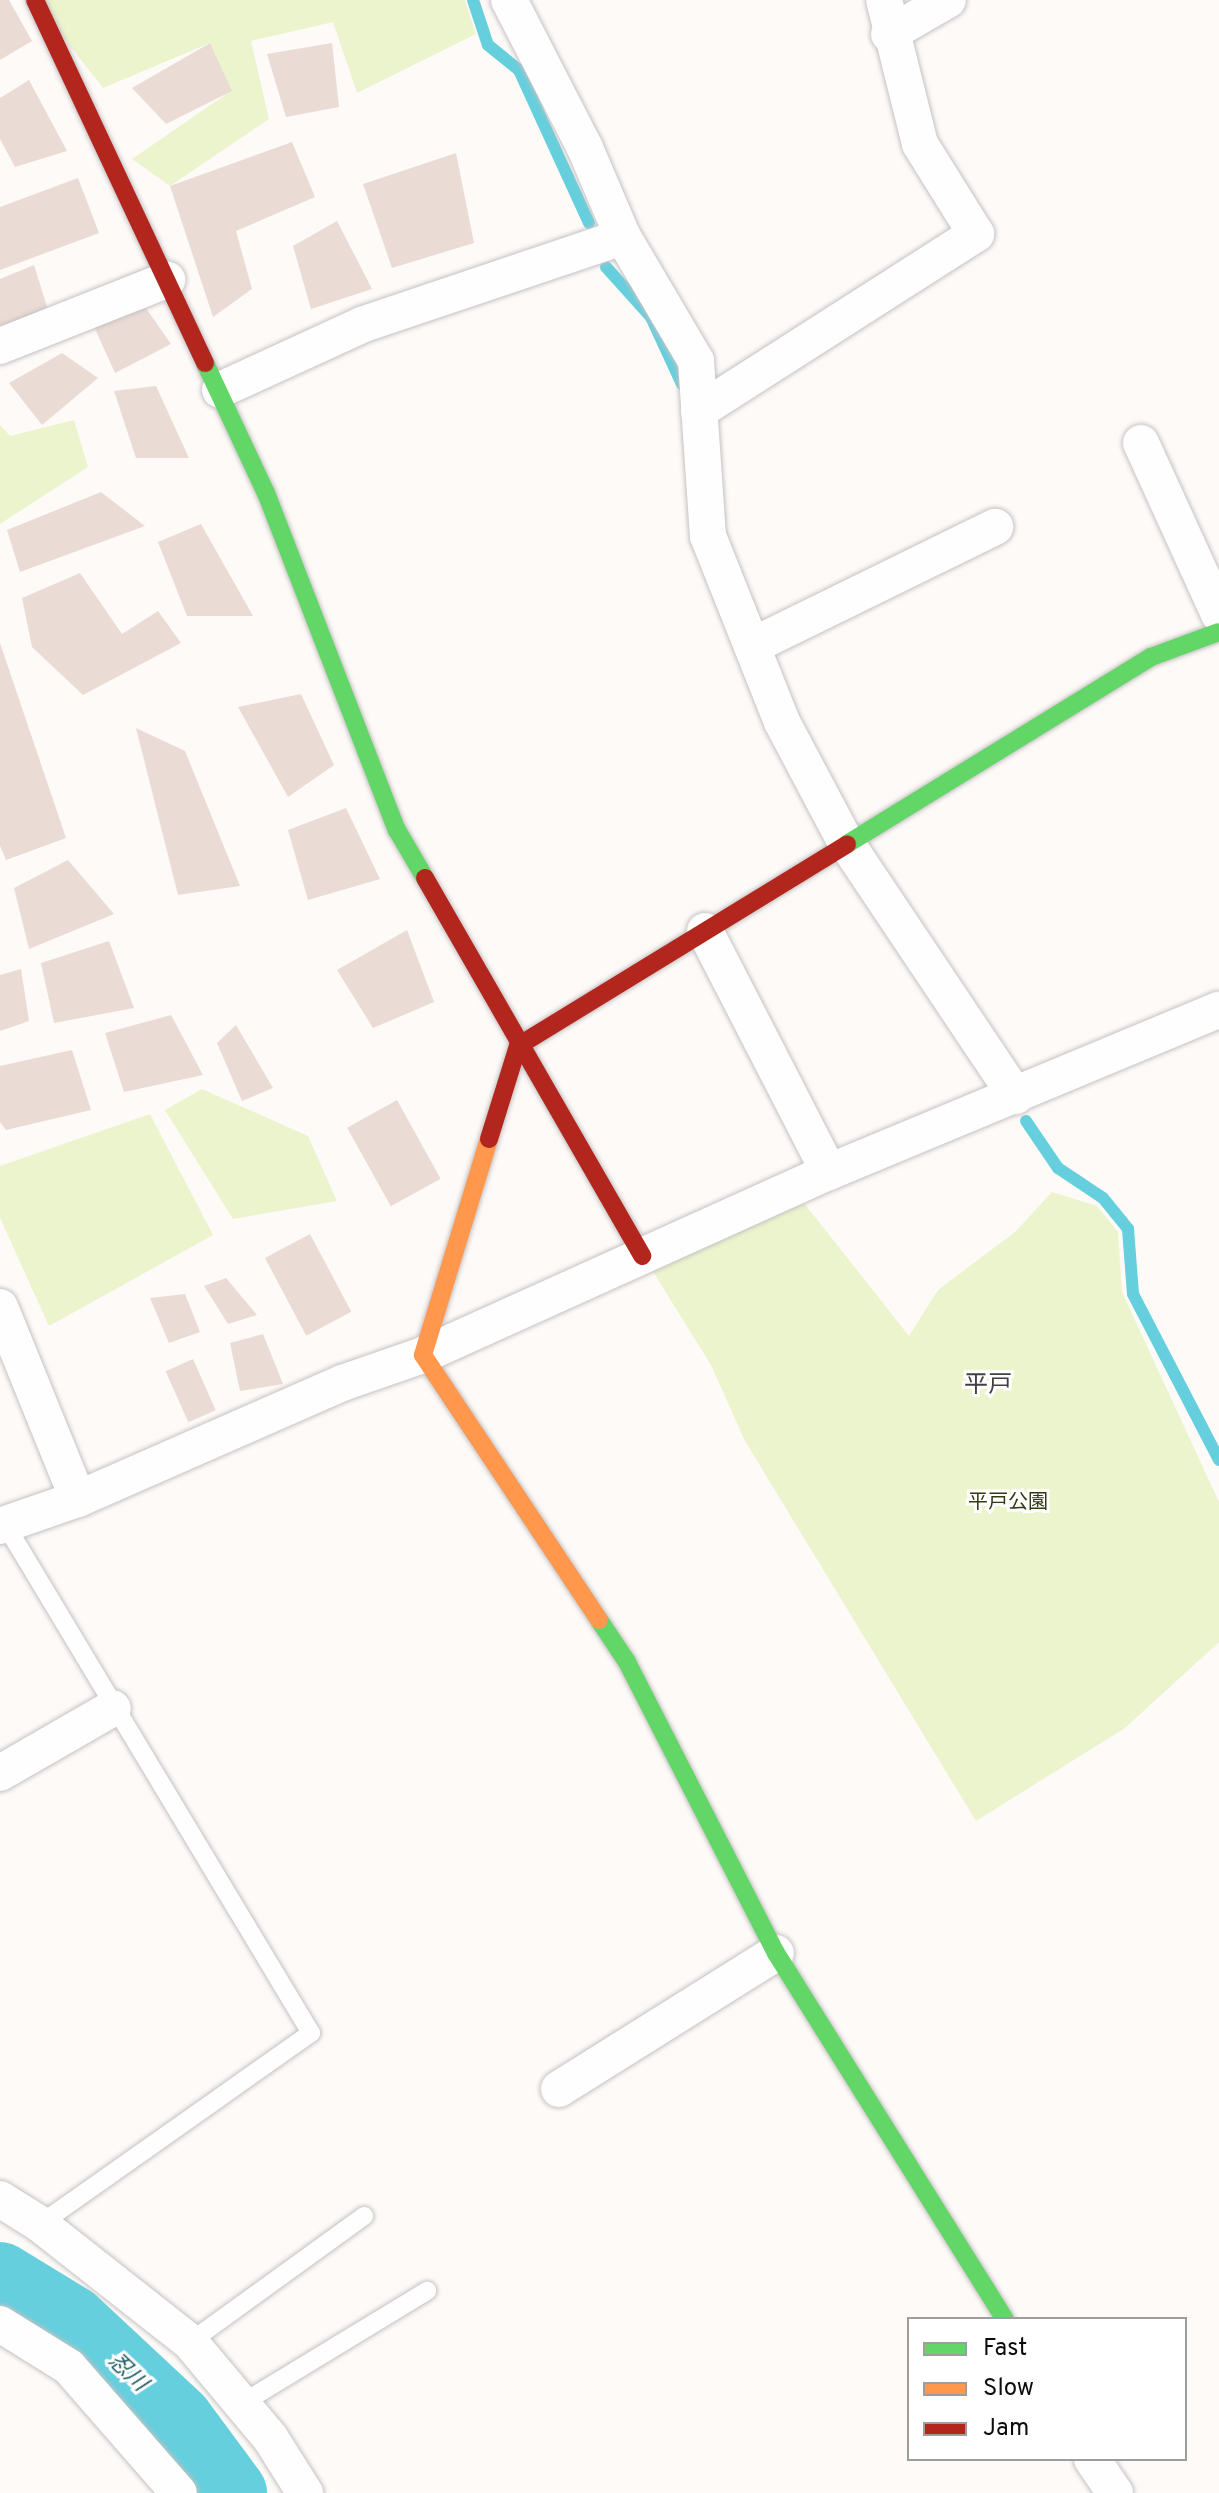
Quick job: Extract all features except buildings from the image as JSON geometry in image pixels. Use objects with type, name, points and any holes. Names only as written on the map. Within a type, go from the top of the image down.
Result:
[{"type":"street","points":[[35,0],[266,493],[397,830],[518,1046],[642,1256]]},
{"type":"street","points":[[509,0],[585,148],[623,237],[696,361],[708,536],[782,722],[845,841],[1016,1096]]},
{"type":"street","points":[[699,411],[976,234],[920,144],[887,17],[948,0]]},
{"type":"street","points":[[220,390],[364,324],[623,237]]},
{"type":"street","points":[[0,346],[167,280]]},
{"type":"street","points":[[1141,443],[1219,614]]},
{"type":"street","points":[[752,646],[995,527]]},
{"type":"street","points":[[423,1355],[518,1046],[845,841],[1151,657],[1219,632]]},
{"type":"street","points":[[705,931],[829,1172]]},
{"type":"street","points":[[3,1525],[78,1499],[342,1383],[423,1355],[829,1172],[1219,1010]]},
{"type":"street","points":[[0,1307],[78,1499]]},
{"type":"street","points":[[423,1355],[627,1662],[776,1953],[1004,2317]]},
{"type":"street","points":[[0,1773],[113,1708]]},
{"type":"street","points":[[559,2089],[776,1953]]},
{"type":"street","points":[[0,2199],[40,2224],[190,2342],[271,2439],[305,2493]]},
{"type":"street","points":[[0,2324],[69,2367],[179,2493]]},
{"type":"street","points":[[1093,2461],[1115,2493]]},
{"type":"lane","points":[[3,1525],[311,2033],[40,2224]]},
{"type":"lane","points":[[190,2342],[364,2216]]},
{"type":"lane","points":[[241,2404],[427,2291]]},
{"type":"green space","points":[[41,0],[465,0],[476,34],[357,93],[333,22],[251,41],[269,119],[170,186],[132,159],[231,91],[210,43],[103,88],[36,3]]},
{"type":"green space","points":[[74,420],[88,467],[0,524],[0,425],[10,436]]},
{"type":"green space","points":[[202,1089],[308,1136],[337,1201],[233,1219],[165,1110]]},
{"type":"green space","points":[[150,1114],[213,1235],[49,1326],[0,1218],[0,1166]]},
{"type":"green space","name":"平戸公園","points":[[1052,1192],[1097,1206],[1118,1232],[1122,1292],[1219,1502],[1219,1642],[1125,1728],[976,1821],[745,1441],[711,1365],[652,1270],[804,1203],[909,1336],[938,1290],[1015,1232]]},
{"type":"waterway","points":[[473,0],[488,45],[519,70],[589,223]]},
{"type":"waterway","points":[[606,267],[651,317],[682,384]]},
{"type":"waterway","points":[[1026,1121],[1058,1168],[1103,1198],[1128,1229],[1133,1294],[1219,1460]]},
{"type":"waterway","name":"忍川","points":[[0,2278],[72,2322],[177,2420],[231,2493]]},
{"type":"traffic: fast","points":[[205,363],[266,493],[397,830],[425,878]]},
{"type":"traffic: fast","points":[[847,844],[1151,657],[1219,632]]},
{"type":"traffic: fast","points":[[599,1620],[627,1662],[776,1953],[1004,2317]]},
{"type":"traffic: slow","points":[[489,1139],[423,1355],[599,1620]]},
{"type":"traffic: jam","points":[[35,0],[205,363]]},
{"type":"traffic: jam","points":[[489,1139],[518,1046],[847,844]]},
{"type":"traffic: jam","points":[[425,878],[642,1256]]},
{"type":"district","name":"平戸","points":[[988,1387]]}]
